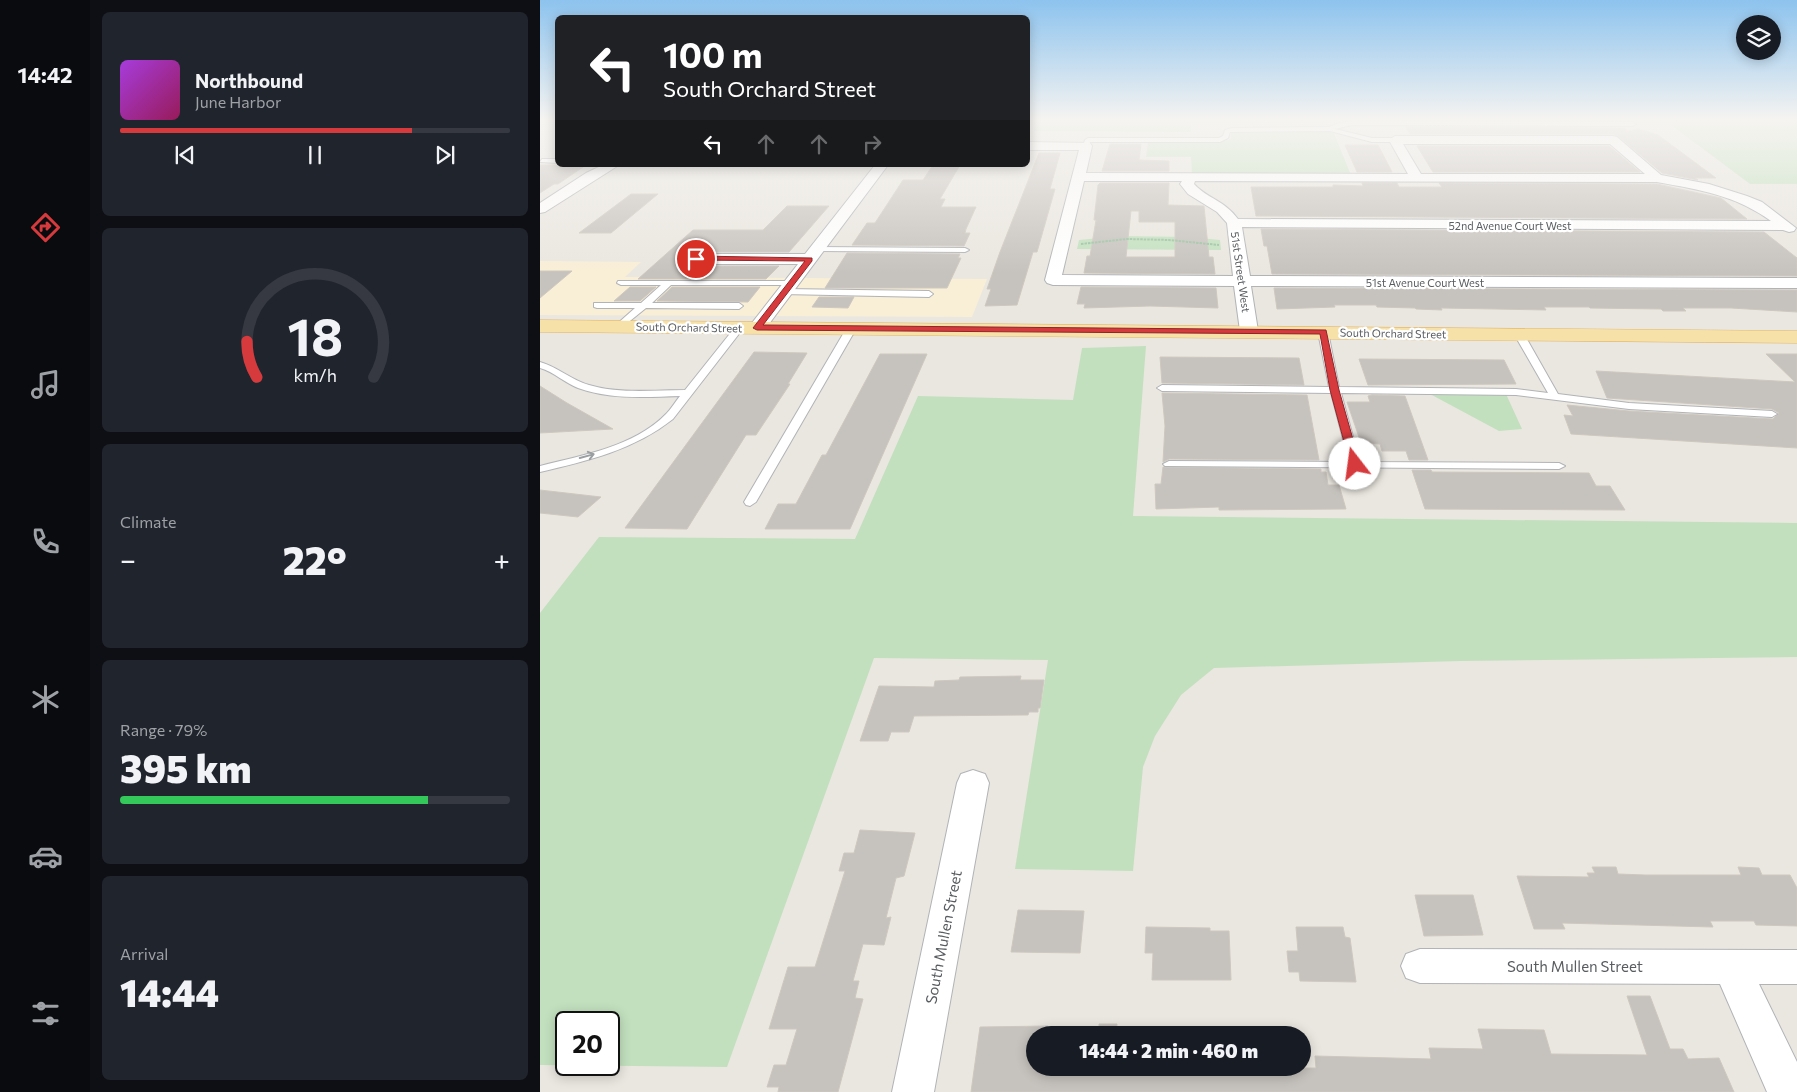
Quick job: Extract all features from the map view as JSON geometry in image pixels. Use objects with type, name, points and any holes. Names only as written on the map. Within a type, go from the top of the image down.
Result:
[{"type":"main road","name":"South Orchard Street","points":[[540,326],[1797,337]]},
{"type":"street","points":[[540,209],[601,171]]},
{"type":"street","points":[[748,328],[788,288],[877,171]]},
{"type":"street","points":[[1062,244],[1080,171]]},
{"type":"street","points":[[1412,171],[1416,178]]},
{"type":"street","points":[[1649,171],[1657,178]]},
{"type":"street","points":[[1079,177],[1657,178],[1726,193],[1757,205],[1792,230]]},
{"type":"street","name":"51st Street West","points":[[1190,177],[1187,184],[1191,191],[1225,210],[1234,223],[1249,331]]},
{"type":"street","points":[[540,196],[563,194]]},
{"type":"street","name":"52nd Avenue Court West","points":[[1234,223],[1792,230]]},
{"type":"street","name":"51st Avenue Court West","points":[[1062,244],[1053,280],[1797,283]]},
{"type":"street","points":[[696,259],[814,254]]},
{"type":"street","name":"South Mullen Street","points":[[913,1092],[973,783]]},
{"type":"street","name":"South Mullen Street","points":[[1420,966],[1797,967]]},
{"type":"street","points":[[1731,966],[1788,1092]]},
{"type":"lane","points":[[814,254],[964,250]]},
{"type":"lane","points":[[621,283],[669,283],[929,294]]},
{"type":"lane","points":[[620,326],[669,283]]},
{"type":"lane","points":[[597,305],[739,306]]},
{"type":"lane","points":[[540,469],[637,439],[660,425],[748,328]]},
{"type":"lane","points":[[750,502],[851,329]]},
{"type":"lane","points":[[1323,332],[1335,390],[1355,464]]},
{"type":"lane","points":[[1520,334],[1554,397]]},
{"type":"lane","points":[[540,365],[552,368],[579,385],[592,389],[627,393],[688,393]]},
{"type":"lane","points":[[1162,388],[1497,391],[1629,406],[1772,414]]},
{"type":"lane","points":[[1169,464],[1559,466]]},
{"type":"path","points":[[1062,244],[1089,244],[1135,239],[1169,240],[1202,244],[1237,244]]},
{"type":"shaded area","points":[[540,261],[641,262],[625,277],[987,279],[972,317],[540,315]]},
{"type":"green space","points":[[1192,171],[1349,171],[1351,175],[1192,175]]},
{"type":"green space","points":[[1733,171],[1797,171],[1797,184],[1750,184]]},
{"type":"green space","points":[[1120,236],[1188,237],[1220,240],[1221,250],[1077,249],[1079,240]]},
{"type":"green space","points":[[1146,346],[1133,516],[1797,523],[1797,657],[1460,661],[1214,668],[1181,695],[1155,736],[1143,767],[1133,871],[1015,869],[1048,660],[874,658],[727,1067],[620,1066],[620,1011],[555,1011],[555,1065],[540,1065],[540,613],[599,537],[855,539],[918,396],[1073,400],[1082,348]]},
{"type":"green space","points":[[1430,394],[1506,394],[1522,429],[1499,431]]},
{"type":"building","points":[[540,171],[577,171],[558,184],[554,184],[540,193]]},
{"type":"building","points":[[929,171],[956,171],[940,199],[945,199],[941,207],[976,207],[966,229],[965,233],[970,233],[964,246],[852,245],[867,223],[875,223],[903,180],[923,180]]},
{"type":"building","points":[[1032,171],[1055,171],[1050,189],[1055,189],[1037,252],[1033,252],[1017,305],[985,306],[991,289],[987,289]]},
{"type":"building","points":[[1357,171],[1392,172],[1357,172]]},
{"type":"building","points":[[1432,171],[1640,172],[1433,172]]},
{"type":"building","points":[[1660,171],[1707,171],[1716,178],[1695,178],[1698,180]]},
{"type":"building","points":[[1100,183],[1169,183],[1168,205],[1204,206],[1209,257],[1213,257],[1215,274],[1084,273],[1087,256],[1090,256],[1096,220],[1094,220],[1098,185]],"holes":[[[1131,211],[1139,211],[1139,222],[1175,222],[1175,257],[1126,257]]]},
{"type":"building","points":[[1362,183],[1397,183],[1399,187],[1442,187],[1439,183],[1657,184],[1721,198],[1747,219],[1256,216],[1251,187],[1363,186]]},
{"type":"building","points":[[631,194],[658,194],[611,233],[579,233]]},
{"type":"building","points":[[787,206],[829,206],[789,252],[696,252],[689,254],[686,258],[688,263],[696,266],[779,266],[766,279],[638,279],[693,230],[763,230]]},
{"type":"building","points":[[1261,229],[1764,232],[1797,258],[1797,276],[1272,274],[1267,246],[1264,246]]},
{"type":"building","points":[[847,253],[960,254],[958,258],[961,258],[947,288],[825,288]]},
{"type":"building","points":[[540,271],[572,271],[540,298]]},
{"type":"building","points":[[630,287],[656,287],[640,301],[614,301]]},
{"type":"building","points":[[672,287],[760,287],[748,302],[657,301]]},
{"type":"building","points":[[1081,287],[1216,288],[1218,308],[1150,306],[1084,308],[1085,304],[1077,304]]},
{"type":"building","points":[[1274,288],[1797,290],[1797,312],[1731,308],[1683,308],[1686,311],[1663,311],[1661,309],[1589,307],[1544,307],[1546,310],[1441,308],[1442,310],[1377,307],[1376,305],[1334,305],[1335,307],[1277,309]]},
{"type":"building","points":[[819,297],[854,297],[848,308],[812,307]]},
{"type":"building","points":[[754,352],[807,353],[788,384],[790,384],[756,435],[746,435],[687,529],[625,528]]},
{"type":"building","points":[[880,354],[927,354],[850,529],[765,529],[778,504],[796,504],[822,455],[826,455]]},
{"type":"building","points":[[1766,354],[1797,354],[1797,448],[1571,434],[1564,415],[1573,416],[1567,405],[1629,411],[1773,419],[1779,413],[1772,409],[1607,398],[1596,371],[1795,382]]},
{"type":"building","points":[[1160,357],[1299,358],[1304,385],[1162,383]]},
{"type":"building","points":[[1359,359],[1504,360],[1516,384],[1368,385]]},
{"type":"building","points":[[540,386],[567,403],[613,429],[540,433]]},
{"type":"building","points":[[1162,393],[1307,395],[1319,460],[1169,459],[1163,462],[1165,426]]},
{"type":"building","points":[[1368,396],[1405,396],[1428,460],[1409,460],[1406,451],[1382,451],[1380,444],[1361,443],[1347,402],[1370,402]]},
{"type":"building","points":[[1163,467],[1321,469],[1321,472],[1326,472],[1328,485],[1339,485],[1346,509],[1219,510],[1219,507],[1156,509],[1155,484],[1161,484]]},
{"type":"building","points":[[1412,470],[1431,470],[1432,472],[1589,473],[1596,486],[1610,486],[1625,510],[1425,509]]},
{"type":"building","points":[[540,490],[601,497],[578,517],[540,513]]},
{"type":"building","points":[[1021,676],[1020,680],[1044,680],[1038,712],[1029,712],[1028,715],[914,716],[909,732],[891,732],[888,741],[860,741],[879,686],[934,687],[935,681],[959,680],[960,677]]},
{"type":"building","points":[[860,830],[915,833],[904,876],[896,878],[886,918],[891,917],[884,945],[863,944],[853,981],[859,981],[855,998],[863,999],[838,1092],[778,1092],[779,1087],[767,1087],[774,1065],[786,1065],[797,1029],[769,1029],[788,967],[815,967],[845,871],[839,871],[844,853],[854,853]]},
{"type":"building","points":[[1592,867],[1616,867],[1618,874],[1741,875],[1738,867],[1759,868],[1762,875],[1790,875],[1797,888],[1797,926],[1756,925],[1754,921],[1710,921],[1713,927],[1562,923],[1565,929],[1534,929],[1517,876],[1589,877],[1587,873],[1595,873]]},
{"type":"building","points":[[1415,895],[1473,895],[1483,935],[1424,936]]},
{"type":"building","points":[[1018,910],[1084,911],[1080,953],[1011,952]]},
{"type":"building","points":[[1146,927],[1210,928],[1210,931],[1229,931],[1231,980],[1152,980],[1153,953],[1145,953]]},
{"type":"building","points":[[1296,927],[1343,927],[1345,937],[1350,938],[1356,982],[1300,981],[1299,972],[1289,972],[1287,951],[1298,951]]},
{"type":"building","points":[[1627,996],[1650,996],[1670,1049],[1683,1049],[1688,1059],[1719,1058],[1734,1092],[971,1092],[980,1027],[1026,1026],[1026,1076],[1311,1076],[1311,1068],[1316,1068],[1315,1056],[1431,1059],[1429,1048],[1483,1049],[1478,1029],[1544,1030],[1551,1054],[1647,1055]]},
{"type":"building","points":[[1099,1024],[1117,1024],[1117,1026],[1099,1026]]},
{"type":"route","points":[[696,259],[810,259],[757,328],[1323,332],[1335,390],[1355,464]]}]
